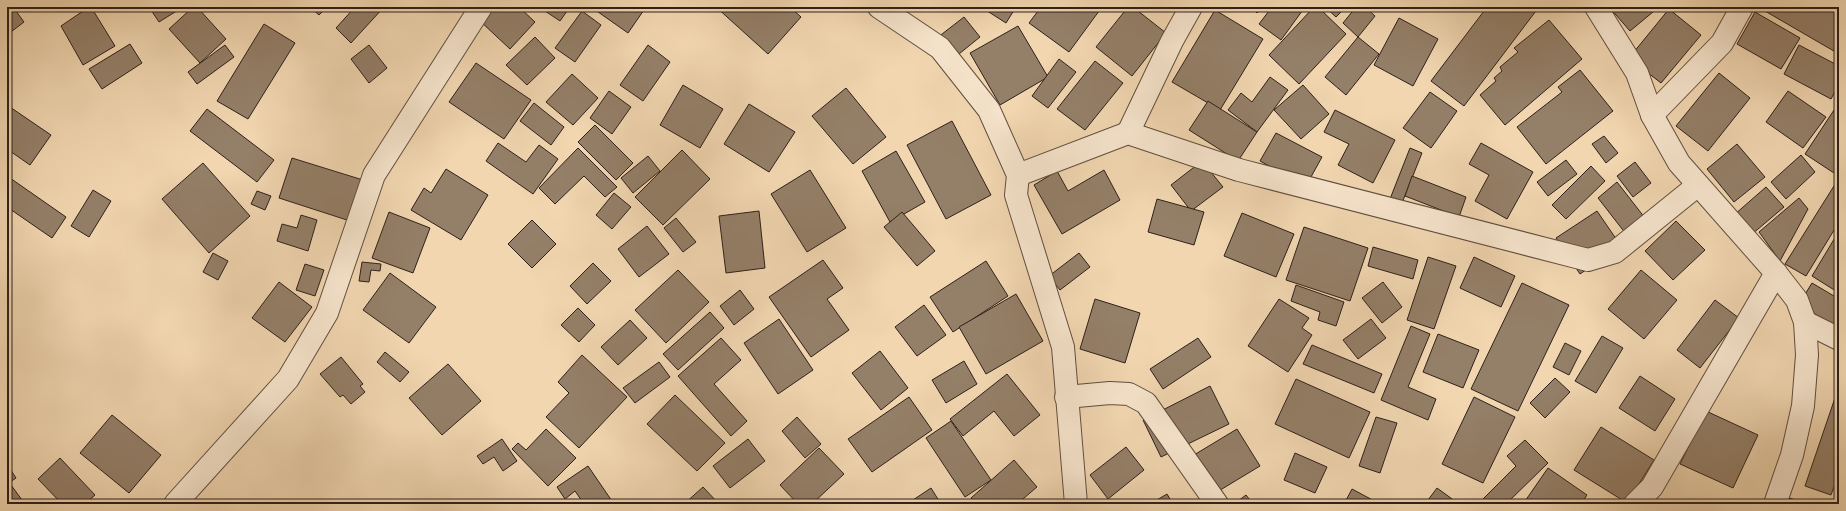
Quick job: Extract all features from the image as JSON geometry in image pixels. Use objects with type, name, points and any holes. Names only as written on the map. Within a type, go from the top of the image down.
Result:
[{"type":"street","points":[[175,504],[288,379],[327,313],[374,175],[481,7]]},
{"type":"street","points":[[879,7],[940,48],[989,110],[1018,175],[1016,195],[1062,347],[1076,504]]},
{"type":"street","points":[[1128,133],[1172,41],[1191,7]]},
{"type":"street","points":[[1596,7],[1637,73],[1652,115],[1679,163],[1797,300],[1805,322],[1807,355],[1804,406],[1792,455],[1774,504]]},
{"type":"street","points":[[1652,115],[1722,43],[1742,7]]},
{"type":"street","points":[[1018,175],[1128,133],[1239,170],[1588,260],[1615,252],[1698,184]]},
{"type":"street","points":[[1635,504],[1652,487],[1776,274]]},
{"type":"street","points":[[1805,322],[1839,339]]},
{"type":"street","points":[[1066,397],[1110,393],[1129,394],[1146,403],[1217,504]]},
{"type":"building","points":[[7,7],[13,7],[24,22],[7,35]]},
{"type":"building","points":[[25,7],[36,7],[29,12]]},
{"type":"building","points":[[91,7],[115,46],[83,65],[61,26]]},
{"type":"building","points":[[149,7],[183,7],[159,22]]},
{"type":"building","points":[[193,7],[197,7],[226,39],[200,63],[169,29]]},
{"type":"building","points":[[310,7],[327,7],[319,15]]},
{"type":"building","points":[[355,7],[384,7],[351,43],[336,28]]},
{"type":"building","points":[[493,7],[519,7],[535,22],[510,49],[480,21]]},
{"type":"building","points":[[539,7],[570,7],[560,21]]},
{"type":"building","points":[[591,7],[646,7],[628,33]]},
{"type":"building","points":[[716,7],[790,7],[801,17],[768,54]]},
{"type":"building","points":[[981,7],[1016,7],[1006,23]]},
{"type":"building","points":[[1041,7],[1102,7],[1069,52],[1029,23]]},
{"type":"building","points":[[1128,7],[1133,7],[1166,33],[1132,76],[1096,47]]},
{"type":"building","points":[[1251,7],[1262,7],[1257,13]]},
{"type":"building","points":[[1272,7],[1305,7],[1281,40],[1259,24]]},
{"type":"building","points":[[1314,7],[1318,7],[1346,34],[1299,84],[1269,55]]},
{"type":"building","points":[[1325,7],[1346,7],[1336,17]]},
{"type":"building","points":[[1356,7],[1365,7],[1375,16],[1358,37],[1343,23]]},
{"type":"building","points":[[1487,7],[1539,7],[1464,106],[1431,81]]},
{"type":"building","points":[[1609,7],[1659,7],[1630,31]]},
{"type":"building","points":[[1758,7],[1839,7],[1839,54]]},
{"type":"building","points":[[1669,9],[1701,35],[1661,83],[1629,58]]},
{"type":"building","points":[[1215,10],[1263,39],[1220,110],[1172,82]]},
{"type":"building","points":[[582,11],[601,25],[575,62],[555,48]]},
{"type":"building","points":[[1755,12],[1800,38],[1781,69],[1737,44]]},
{"type":"building","points":[[964,17],[980,37],[949,62],[933,41]]},
{"type":"building","points":[[1399,18],[1438,39],[1413,86],[1374,65]]},
{"type":"building","points":[[1549,20],[1582,59],[1505,125],[1480,95],[1496,81],[1494,78],[1502,71],[1500,67],[1518,52],[1514,48]]},
{"type":"building","points":[[264,24],[295,43],[248,119],[217,101]]},
{"type":"building","points":[[1018,26],[1048,77],[1000,105],[970,53]]},
{"type":"building","points":[[535,37],[555,58],[527,85],[506,65]]},
{"type":"building","points":[[1358,37],[1379,54],[1346,95],[1325,77]]},
{"type":"building","points":[[130,44],[142,63],[102,89],[89,69]]},
{"type":"building","points":[[225,45],[234,57],[197,84],[188,72]]},
{"type":"building","points":[[369,45],[387,68],[369,83],[351,59]]},
{"type":"building","points":[[648,45],[670,62],[643,101],[620,85]]},
{"type":"building","points":[[1799,45],[1839,66],[1839,84],[1831,99],[1784,74]]},
{"type":"building","points":[[1059,59],[1076,72],[1048,108],[1032,96]]},
{"type":"building","points":[[1095,61],[1123,83],[1085,130],[1057,109]]},
{"type":"building","points":[[476,63],[531,100],[504,139],[449,102]]},
{"type":"building","points":[[7,65],[12,70],[7,75]]},
{"type":"building","points":[[1580,70],[1613,111],[1546,164],[1517,127],[1562,92],[1558,87]]},
{"type":"building","points":[[1719,73],[1750,98],[1708,151],[1676,126]]},
{"type":"building","points":[[572,74],[598,98],[573,125],[546,102]]},
{"type":"building","points":[[1270,77],[1288,90],[1257,132],[1228,110],[1241,93],[1252,102]]},
{"type":"building","points":[[683,85],[723,109],[700,148],[660,125]]},
{"type":"building","points":[[1303,85],[1329,114],[1301,139],[1274,110]]},
{"type":"building","points":[[846,88],[886,137],[853,164],[812,116]]},
{"type":"building","points":[[609,91],[631,107],[612,134],[590,118]]},
{"type":"building","points":[[1788,91],[1826,117],[1803,148],[1766,122]]},
{"type":"building","points":[[1430,92],[1457,111],[1431,148],[1403,128]]},
{"type":"building","points":[[1208,101],[1257,132],[1238,161],[1189,130]]},
{"type":"building","points":[[534,103],[564,127],[551,145],[520,121]]},
{"type":"building","points":[[749,104],[795,132],[769,172],[724,144]]},
{"type":"building","points":[[7,105],[51,135],[30,165],[7,149]]},
{"type":"building","points":[[207,109],[274,160],[257,182],[190,131]]},
{"type":"building","points":[[1335,110],[1395,140],[1373,183],[1338,165],[1349,144],[1324,132]]},
{"type":"building","points":[[1834,110],[1839,113],[1839,173],[1837,175],[1805,154]]},
{"type":"building","points":[[952,121],[991,195],[946,219],[907,145]]},
{"type":"building","points":[[595,125],[633,163],[616,180],[578,142]]},
{"type":"building","points":[[1276,133],[1322,157],[1306,186],[1260,161]]},
{"type":"building","points":[[1604,136],[1618,153],[1606,163],[1592,144]]},
{"type":"building","points":[[498,143],[526,162],[539,145],[558,159],[533,194],[486,161]]},
{"type":"building","points":[[1481,143],[1533,172],[1507,219],[1475,201],[1489,175],[1469,164]]},
{"type":"building","points":[[1737,144],[1765,177],[1734,202],[1707,169]]},
{"type":"building","points":[[578,148],[617,187],[605,197],[584,176],[555,204],[539,188]]},
{"type":"building","points":[[1410,148],[1422,153],[1402,203],[1390,199]]},
{"type":"building","points":[[682,150],[710,179],[663,225],[635,197]]},
{"type":"building","points":[[896,151],[925,202],[890,222],[862,171]]},
{"type":"building","points":[[1801,155],[1815,172],[1786,199],[1771,182]]},
{"type":"building","points":[[648,156],[660,171],[633,193],[621,178]]},
{"type":"building","points":[[292,158],[363,180],[350,221],[279,198]]},
{"type":"building","points":[[1566,160],[1577,174],[1548,196],[1537,182]]},
{"type":"building","points":[[1202,161],[1223,187],[1191,211],[1171,185]]},
{"type":"building","points":[[1635,162],[1651,183],[1633,197],[1617,176]]},
{"type":"building","points":[[203,163],[250,216],[209,253],[162,199]]},
{"type":"building","points":[[1591,166],[1605,181],[1566,219],[1552,205]]},
{"type":"building","points":[[446,169],[488,195],[461,240],[411,210],[424,188],[431,193]]},
{"type":"building","points":[[810,170],[846,228],[807,252],[771,194]]},
{"type":"building","points":[[1104,170],[1120,200],[1062,234],[1034,185],[1057,171],[1068,191]]},
{"type":"building","points":[[1412,176],[1466,197],[1459,217],[1405,196]]},
{"type":"building","points":[[10,178],[66,217],[52,238],[7,207],[7,181]]},
{"type":"building","points":[[1839,178],[1839,222],[1806,276],[1785,264]]},
{"type":"building","points":[[1617,182],[1645,218],[1626,234],[1598,198]]},
{"type":"building","points":[[1766,187],[1784,207],[1751,235],[1734,215]]},
{"type":"building","points":[[93,190],[111,201],[89,237],[71,226]]},
{"type":"building","points":[[257,191],[271,196],[265,210],[251,204]]},
{"type":"building","points":[[614,193],[631,207],[612,229],[596,215]]},
{"type":"building","points":[[1799,198],[1808,209],[1780,261],[1759,232]]},
{"type":"building","points":[[1157,199],[1204,212],[1194,245],[1148,232]]},
{"type":"building","points":[[759,211],[765,268],[726,273],[719,216]]},
{"type":"building","points":[[1597,211],[1621,246],[1580,274],[1556,238]]},
{"type":"building","points":[[389,212],[430,228],[413,273],[372,258]]},
{"type":"building","points":[[902,212],[935,251],[917,266],[884,227]]},
{"type":"building","points":[[1242,213],[1294,234],[1276,277],[1224,256]]},
{"type":"building","points":[[301,215],[317,220],[308,251],[277,241],[282,224],[297,228]]},
{"type":"building","points":[[676,218],[696,242],[683,252],[664,228]]},
{"type":"building","points":[[532,220],[556,244],[532,268],[508,244]]},
{"type":"building","points":[[1676,221],[1705,250],[1673,280],[1645,251]]},
{"type":"building","points":[[647,226],[669,254],[639,277],[618,249]]},
{"type":"building","points":[[1304,227],[1368,248],[1350,301],[1286,280]]},
{"type":"building","points":[[1839,231],[1839,293],[1812,276]]},
{"type":"building","points":[[1373,247],[1418,260],[1413,279],[1368,266]]},
{"type":"building","points":[[213,253],[228,261],[218,280],[203,272]]},
{"type":"building","points":[[1079,253],[1090,267],[1060,290],[1049,276]]},
{"type":"building","points":[[1428,257],[1456,266],[1434,329],[1407,320]]},
{"type":"building","points":[[1474,257],[1515,276],[1501,307],[1460,288]]},
{"type":"building","points":[[823,260],[843,288],[827,299],[849,330],[811,357],[769,297]]},
{"type":"building","points":[[986,261],[1008,296],[953,332],[930,297]]},
{"type":"building","points":[[362,262],[381,264],[380,271],[371,270],[369,282],[359,281]]},
{"type":"building","points":[[593,263],[611,281],[587,304],[570,286]]},
{"type":"building","points":[[305,264],[324,270],[315,296],[296,290]]},
{"type":"building","points":[[678,270],[709,302],[666,343],[635,310]]},
{"type":"building","points":[[1641,270],[1677,300],[1644,339],[1608,309]]},
{"type":"building","points":[[390,273],[436,307],[409,343],[363,310]]},
{"type":"building","points":[[279,282],[312,307],[285,342],[252,318]]},
{"type":"building","points":[[1383,282],[1402,307],[1382,323],[1362,298]]},
{"type":"building","points":[[1522,283],[1569,305],[1518,411],[1471,389]]},
{"type":"building","points":[[1812,283],[1839,299],[1839,329],[1799,304]]},
{"type":"building","points":[[1296,285],[1344,302],[1336,326],[1318,320],[1320,312],[1291,301]]},
{"type":"building","points":[[740,290],[754,309],[734,325],[720,306]]},
{"type":"building","points":[[1016,294],[1043,341],[986,374],[959,327]]},
{"type":"building","points":[[1095,299],[1140,313],[1125,363],[1080,349]]},
{"type":"building","points":[[1279,299],[1309,318],[1302,328],[1312,335],[1288,372],[1248,346]]},
{"type":"building","points":[[1715,300],[1739,318],[1700,368],[1677,350]]},
{"type":"building","points":[[924,305],[946,335],[917,356],[895,327]]},
{"type":"building","points":[[578,308],[595,325],[579,342],[561,325]]},
{"type":"building","points":[[710,312],[724,328],[678,370],[663,354]]},
{"type":"building","points":[[779,319],[813,370],[778,394],[744,343]]},
{"type":"building","points":[[1371,319],[1386,338],[1358,359],[1343,340]]},
{"type":"building","points":[[630,320],[647,338],[618,365],[601,347]]},
{"type":"building","points":[[1411,326],[1430,334],[1408,387],[1436,399],[1428,420],[1381,400]]},
{"type":"building","points":[[1438,334],[1479,350],[1463,388],[1423,372]]},
{"type":"building","points":[[1602,336],[1623,348],[1596,393],[1575,381]]},
{"type":"building","points":[[721,338],[741,360],[714,384],[747,421],[731,436],[678,376]]},
{"type":"building","points":[[1198,338],[1211,357],[1163,389],[1150,369]]},
{"type":"building","points":[[1565,343],[1581,351],[1569,375],[1553,367]]},
{"type":"building","points":[[1312,345],[1382,374],[1374,393],[1303,364]]},
{"type":"building","points":[[880,351],[908,388],[881,410],[852,373]]},
{"type":"building","points":[[385,352],[409,372],[400,382],[377,362]]},
{"type":"building","points":[[582,355],[627,397],[579,448],[546,417],[569,393],[558,382]]},
{"type":"building","points":[[341,357],[363,384],[360,386],[365,392],[351,404],[343,395],[340,397],[320,374]]},
{"type":"building","points":[[964,361],[977,384],[946,403],[932,380]]},
{"type":"building","points":[[659,362],[670,377],[635,403],[623,388]]},
{"type":"building","points":[[448,364],[481,401],[442,435],[409,398]]},
{"type":"building","points":[[1007,374],[1040,415],[1014,436],[994,411],[963,436],[950,419]]},
{"type":"building","points":[[1640,376],[1675,399],[1655,431],[1619,408]]},
{"type":"building","points":[[1555,378],[1570,392],[1545,418],[1530,403]]},
{"type":"building","points":[[1296,379],[1370,412],[1349,458],[1275,424]]},
{"type":"building","points":[[1210,386],[1229,424],[1161,457],[1143,420]]},
{"type":"building","points":[[1837,392],[1839,392],[1839,473],[1831,495],[1805,486]]},
{"type":"building","points":[[675,395],[725,443],[697,471],[647,424]]},
{"type":"building","points":[[909,397],[932,430],[872,472],[848,439]]},
{"type":"building","points":[[1474,397],[1515,417],[1483,483],[1442,464]]},
{"type":"building","points":[[1706,411],[1758,435],[1733,488],[1680,464]]},
{"type":"building","points":[[112,415],[161,455],[129,493],[80,453]]},
{"type":"building","points":[[797,417],[821,444],[805,458],[782,431]]},
{"type":"building","points":[[1376,417],[1397,423],[1380,473],[1359,466]]},
{"type":"building","points":[[951,421],[991,480],[965,497],[926,438]]},
{"type":"building","points":[[1601,427],[1654,460],[1627,503],[1574,470]]},
{"type":"building","points":[[546,429],[576,458],[548,486],[512,449],[518,443],[526,450]]},
{"type":"building","points":[[1237,429],[1260,466],[1212,495],[1189,458]]},
{"type":"building","points":[[502,439],[517,461],[503,471],[494,457],[483,464],[477,456]]},
{"type":"building","points":[[748,439],[765,461],[730,488],[713,466]]},
{"type":"building","points":[[1525,440],[1548,463],[1506,504],[1484,504],[1481,501],[1516,466],[1507,456]]},
{"type":"building","points":[[1126,447],[1144,470],[1108,499],[1090,475]]},
{"type":"building","points":[[819,448],[844,474],[812,504],[798,504],[780,485]]},
{"type":"building","points":[[1295,453],[1327,467],[1315,493],[1284,480]]},
{"type":"building","points":[[60,458],[95,495],[85,504],[62,504],[38,479]]},
{"type":"building","points":[[1014,460],[1037,487],[1017,504],[976,504],[971,498]]},
{"type":"building","points":[[7,464],[16,478],[7,484]]},
{"type":"building","points":[[588,466],[614,504],[584,504],[575,491],[565,499],[557,487]]},
{"type":"building","points":[[1548,468],[1587,495],[1581,504],[1523,504]]},
{"type":"building","points":[[11,485],[25,504],[7,504],[7,487]]},
{"type":"building","points":[[703,487],[719,504],[684,504]]},
{"type":"building","points":[[931,488],[941,504],[907,504]]},
{"type":"building","points":[[1437,488],[1459,504],[1425,504]]},
{"type":"building","points":[[1352,489],[1380,504],[1344,504]]},
{"type":"building","points":[[1167,494],[1173,504],[1150,504]]},
{"type":"building","points":[[1246,495],[1253,504],[1234,504]]},
{"type":"building","points":[[1786,497],[1809,504],[1784,504]]}]
